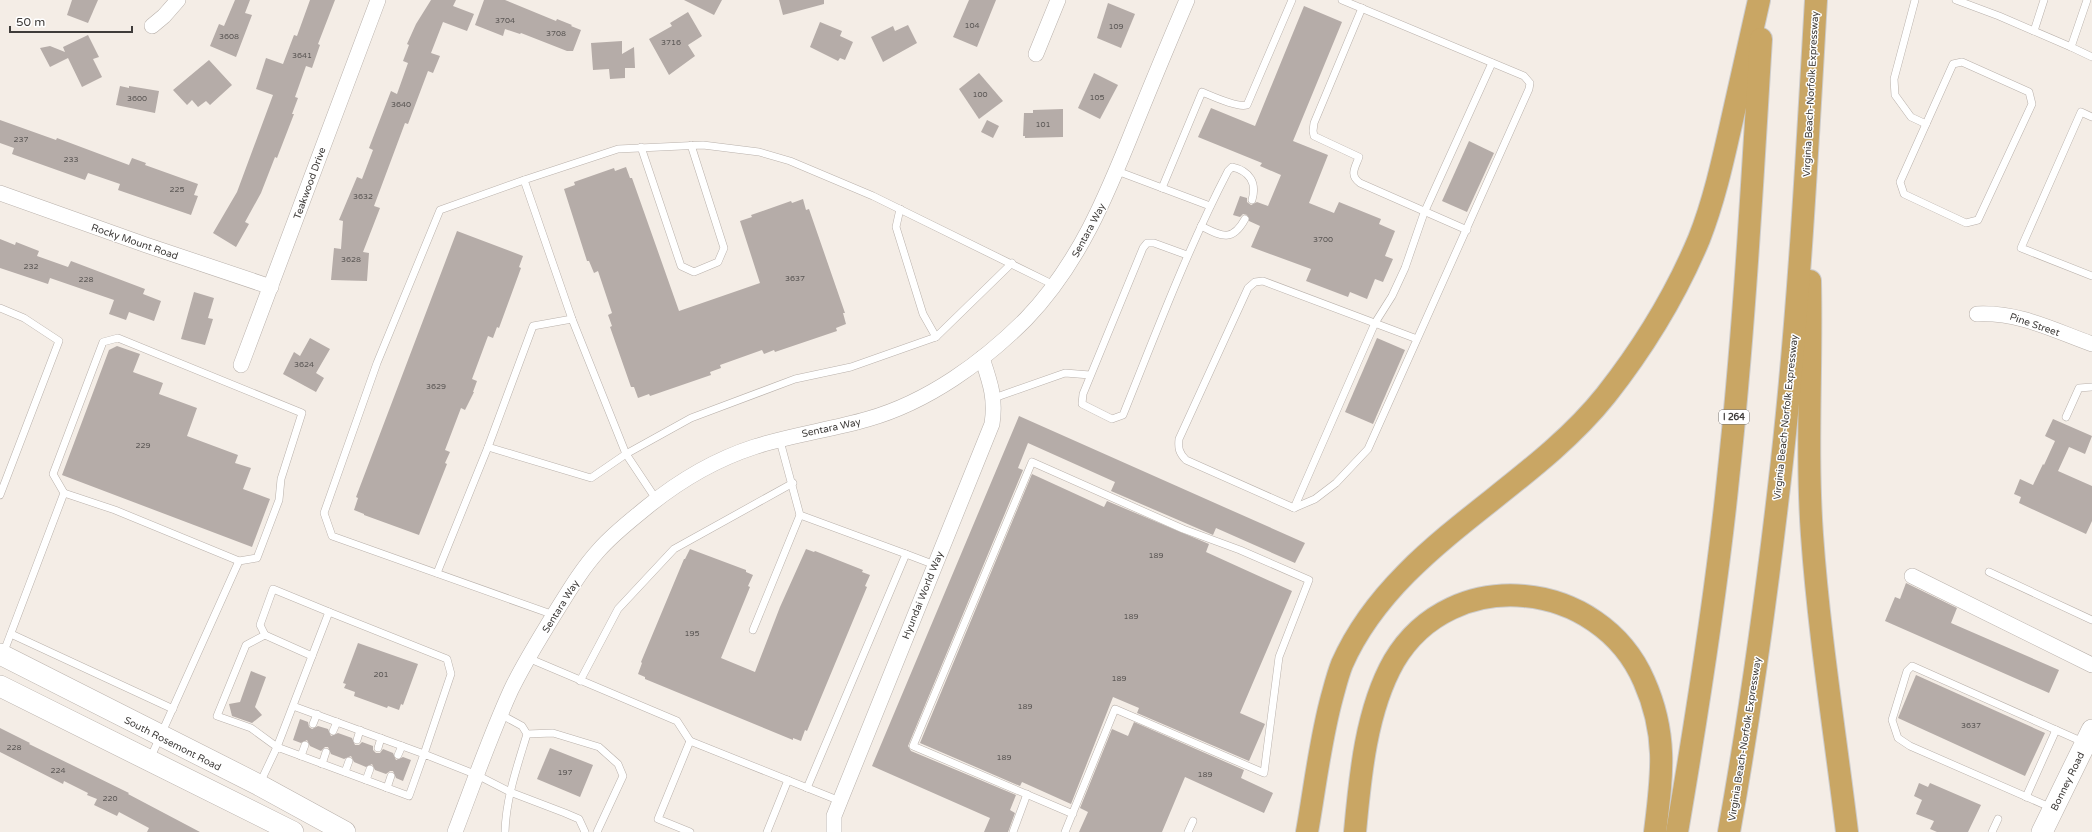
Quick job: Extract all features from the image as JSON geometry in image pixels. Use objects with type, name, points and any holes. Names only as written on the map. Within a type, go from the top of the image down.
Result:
[{"type":"highway","points":[[1307,832],[1317,762],[1329,708],[1341,666],[1355,638],[1372,611],[1411,569],[1547,455],[1574,430],[1604,396],[1631,360],[1666,304],[1699,237],[1715,191],[1759,0]]},
{"type":"highway","name":"I 264","points":[[1677,832],[1717,579],[1728,479],[1746,297],[1764,0]]},
{"type":"highway","name":"Virginia Beach-Norfolk Expressway","points":[[1729,832],[1764,610],[1782,460],[1793,351],[1816,0]]},
{"type":"highway","points":[[1807,150],[1812,338],[1809,445],[1812,533],[1819,617],[1847,832]]},
{"type":"highway","points":[[1355,832],[1360,782],[1367,743],[1384,682],[1394,661],[1405,645],[1421,629],[1442,613],[1462,604],[1484,598],[1514,595],[1531,596],[1562,603],[1582,612],[1618,641],[1630,657],[1643,679],[1653,703],[1658,726],[1662,773],[1655,832]]},
{"type":"main road","name":"South Rosemont Road","points":[[1,655],[160,737],[259,785],[345,832]]},
{"type":"main road","points":[[0,686],[293,832]]},
{"type":"main road","name":"Bonney Road","points":[[2042,832],[2089,736]]},
{"type":"street","points":[[152,26],[164,16],[178,0]]},
{"type":"street","name":"Teakwood Drive","points":[[241,366],[378,0]]},
{"type":"street","points":[[1036,54],[1058,0]]},
{"type":"street","name":"Sentara Way","points":[[455,832],[500,714],[528,658],[572,584],[599,550],[625,525],[656,499],[697,471],[728,456],[792,436],[870,418],[895,409],[939,387],[982,358],[1026,319],[1056,286],[1093,223],[1116,171],[1186,0]]},
{"type":"street","name":"Rocky Mount Road","points":[[0,193],[146,245],[271,287]]},
{"type":"street","name":"Pine Street","points":[[1977,314],[1996,313],[2016,316],[2092,344]]},
{"type":"street","name":"Hyundai World Way","points":[[834,832],[834,816],[992,424],[994,398],[982,358]]},
{"type":"street","points":[[1912,576],[2092,665]]},
{"type":"lane","points":[[1162,188],[1202,92],[1242,106],[1247,104],[1292,0]]},
{"type":"lane","points":[[1342,0],[1528,79],[1530,89],[1368,449],[1336,483],[1315,499],[1294,508],[1186,460],[1181,456],[1178,448],[1179,439],[1248,288],[1255,282],[1264,280],[1417,339]]},
{"type":"lane","points":[[1915,0],[1894,79],[1895,95],[1911,117],[1926,124]]},
{"type":"lane","points":[[1956,0],[2034,31],[2092,57]]},
{"type":"lane","points":[[2034,31],[2044,0]]},
{"type":"lane","points":[[2071,47],[2087,0]]},
{"type":"lane","points":[[1362,8],[1313,131],[1314,136],[1359,157],[1353,173],[1354,179],[1360,183],[1424,213],[1467,230]]},
{"type":"lane","points":[[1962,62],[2029,92],[2032,104],[1978,220],[1966,223],[1904,194],[1900,182],[1926,124],[1953,64],[1962,62]]},
{"type":"lane","points":[[1294,508],[1375,323],[1392,296],[1405,268],[1424,213],[1492,63]]},
{"type":"lane","points":[[2092,117],[2081,112],[2021,248],[2092,276]]},
{"type":"lane","points":[[641,148],[681,266],[694,272],[718,262],[724,248],[691,145]]},
{"type":"lane","points":[[554,616],[437,572],[332,536],[324,513],[377,364],[440,210],[618,149],[703,145],[759,152],[790,161],[900,209],[1056,286]]},
{"type":"lane","points":[[1187,255],[1154,243],[1147,243],[1143,248],[1090,375],[1081,400],[1082,404],[1112,419],[1123,415],[1187,255],[1210,206],[1228,171],[1232,167],[1240,169],[1251,178],[1254,190],[1252,200]]},
{"type":"lane","points":[[1116,171],[1210,206]]},
{"type":"lane","points":[[524,180],[572,319],[626,454],[656,499]]},
{"type":"lane","points":[[900,209],[896,227],[923,314],[936,337]]},
{"type":"lane","points":[[1201,226],[1219,234],[1231,235],[1238,231],[1245,219]]},
{"type":"lane","points":[[488,447],[591,478],[626,454],[691,418],[794,379],[851,367],[936,337],[1012,263]]},
{"type":"lane","points":[[0,308],[24,318],[59,341],[0,495]]},
{"type":"lane","points":[[437,572],[488,447],[533,326],[572,319]]},
{"type":"lane","points":[[118,338],[302,413],[281,479],[279,500],[257,558],[239,560],[114,510],[64,493],[53,474],[103,342],[118,338]]},
{"type":"lane","points":[[994,398],[1065,373],[1090,375]]},
{"type":"lane","points":[[2066,417],[2079,388],[2092,387]]},
{"type":"lane","points":[[753,630],[800,515],[793,483],[780,441]]},
{"type":"lane","points":[[1065,832],[1073,814],[1115,709],[1264,774],[1280,657],[1309,580],[1240,550],[1183,529],[1032,462],[913,746],[1073,814]]},
{"type":"lane","points":[[580,681],[618,609],[674,549],[793,483]]},
{"type":"lane","points":[[1,655],[11,634],[64,493]]},
{"type":"lane","points":[[800,515],[935,565]]},
{"type":"lane","points":[[807,788],[906,554]]},
{"type":"lane","points":[[150,761],[239,560]]},
{"type":"lane","points":[[1988,572],[2092,620]]},
{"type":"lane","points":[[265,635],[246,645],[217,716],[251,728],[277,747],[409,796],[450,674],[447,660],[273,589],[260,625],[265,635],[312,656]]},
{"type":"lane","points":[[259,785],[277,747],[329,612]]},
{"type":"lane","points":[[11,634],[173,710]]},
{"type":"lane","points":[[528,658],[677,721],[690,741],[840,801]]},
{"type":"lane","points":[[2053,809],[1910,746],[1898,738],[1892,720],[1907,671],[1912,666],[2056,730],[2089,736]]},
{"type":"lane","points":[[293,706],[424,754],[477,775],[510,792],[579,819],[585,832]]},
{"type":"lane","points":[[313,724],[317,714]]},
{"type":"lane","points":[[500,714],[522,726],[527,734],[506,809],[505,832]]},
{"type":"lane","points":[[333,731],[337,722]]},
{"type":"lane","points":[[357,740],[360,730]]},
{"type":"lane","points":[[2026,797],[2056,730]]},
{"type":"lane","points":[[527,734],[553,733],[599,747],[618,764],[623,776],[597,832]]},
{"type":"lane","points":[[378,748],[381,738]]},
{"type":"lane","points":[[690,741],[658,819],[690,832]]},
{"type":"lane","points":[[301,756],[305,744]]},
{"type":"lane","points":[[398,755],[402,746]]},
{"type":"lane","points":[[322,764],[326,752]]},
{"type":"lane","points":[[345,772],[349,761]]},
{"type":"lane","points":[[366,780],[370,769]]},
{"type":"lane","points":[[387,788],[391,776]]},
{"type":"lane","points":[[767,832],[788,780]]},
{"type":"lane","points":[[1013,832],[1027,794]]},
{"type":"lane","points":[[1992,832],[1998,820]]},
{"type":"lane","points":[[1188,832],[1193,821]]},
{"type":"building","points":[[72,0],[98,0],[88,23],[67,15]]},
{"type":"building","points":[[235,0],[250,0],[245,13],[252,15],[236,57],[210,46],[219,24],[224,26]]},
{"type":"building","points":[[310,0],[335,0],[318,44],[320,45],[312,68],[306,66],[295,97],[298,98],[292,114],[294,114],[277,158],[275,157],[261,193],[245,222],[249,224],[236,247],[213,233],[237,192],[273,95],[256,89],[266,58],[283,64],[294,35],[297,36]]},
{"type":"building","points":[[431,0],[456,0],[453,6],[474,14],[467,31],[443,22],[431,53],[440,56],[433,73],[428,71],[408,124],[405,123],[374,206],[380,208],[363,252],[369,253],[367,281],[331,280],[334,248],[341,249],[343,221],[339,220],[357,177],[362,179],[373,150],[369,148],[391,91],[397,94],[408,63],[403,61],[409,45],[407,44],[416,24]]},
{"type":"building","points":[[484,0],[505,0],[556,21],[557,19],[581,30],[573,51],[567,51],[521,33],[520,34],[505,29],[503,36],[475,25]]},
{"type":"building","points":[[684,0],[722,0],[714,15]]},
{"type":"building","points":[[779,0],[824,0],[824,4],[783,15]]},
{"type":"building","points":[[969,0],[996,0],[977,47],[953,37]]},
{"type":"building","points":[[1108,3],[1135,14],[1121,48],[1097,38]]},
{"type":"building","points":[[1304,6],[1342,22],[1293,141],[1328,155],[1309,203],[1334,213],[1339,202],[1381,219],[1379,224],[1395,231],[1385,256],[1393,259],[1383,282],[1375,279],[1367,299],[1350,292],[1348,297],[1306,281],[1311,269],[1251,247],[1260,226],[1249,221],[1247,215],[1243,214],[1240,217],[1233,215],[1240,196],[1247,198],[1247,202],[1251,205],[1257,202],[1268,206],[1281,175],[1260,166],[1262,163],[1198,137],[1211,108],[1255,126]]},
{"type":"building","points":[[688,12],[702,36],[688,45],[695,56],[669,75],[649,39],[672,26],[670,23]]},
{"type":"building","points":[[820,22],[842,31],[840,36],[853,42],[845,60],[840,58],[838,61],[810,47]]},
{"type":"building","points":[[908,25],[917,43],[883,62],[871,37],[893,26],[895,31]]},
{"type":"building","points":[[88,35],[99,57],[93,59],[102,77],[82,87],[68,58],[50,67],[40,48],[50,46],[65,52],[63,47]]},
{"type":"building","points":[[622,41],[622,54],[634,47],[635,68],[625,68],[625,78],[610,79],[609,69],[593,70],[591,43]]},
{"type":"building","points":[[209,60],[232,85],[210,105],[206,101],[198,107],[192,100],[187,105],[173,90]]},
{"type":"building","points":[[979,73],[1003,101],[979,119],[959,89]]},
{"type":"building","points":[[1094,73],[1118,85],[1100,119],[1078,108]]},
{"type":"building","points":[[120,86],[159,91],[155,113],[116,105]]},
{"type":"building","points":[[1063,109],[1063,137],[1025,138],[1025,136],[1023,136],[1024,113],[1033,113],[1033,110]]},
{"type":"building","points":[[0,120],[56,140],[57,138],[129,165],[132,158],[146,163],[145,165],[198,184],[194,195],[198,196],[191,215],[118,190],[120,184],[88,173],[85,180],[12,154],[14,148],[0,143]]},
{"type":"building","points":[[987,120],[999,126],[993,138],[981,132]]},
{"type":"building","points":[[1469,141],[1494,153],[1467,212],[1442,201]]},
{"type":"building","points":[[626,167],[630,178],[632,178],[679,311],[760,283],[740,221],[752,217],[751,215],[791,201],[792,203],[803,199],[806,210],[809,209],[845,313],[843,313],[846,324],[836,328],[837,331],[775,352],[774,350],[764,354],[762,350],[720,365],[721,368],[710,372],[711,375],[650,396],[649,394],[638,398],[634,387],[631,387],[610,327],[612,326],[608,315],[612,313],[598,271],[594,273],[589,261],[587,261],[564,189],[575,185],[574,182],[614,168],[615,171]]},
{"type":"building","points":[[457,231],[523,256],[519,267],[521,268],[499,328],[497,327],[493,338],[488,336],[472,379],[477,381],[474,392],[465,410],[461,408],[445,450],[450,452],[445,463],[447,464],[419,535],[354,510],[358,498],[356,497]]},
{"type":"building","points":[[0,239],[15,245],[16,242],[39,251],[37,256],[68,267],[71,261],[145,289],[143,294],[161,301],[154,321],[129,312],[126,320],[109,314],[114,300],[50,278],[48,284],[0,268]]},
{"type":"building","points":[[194,292],[214,298],[208,318],[213,319],[205,345],[181,339]]},
{"type":"building","points":[[310,338],[330,349],[316,373],[324,378],[316,392],[283,374],[294,352],[300,356]]},
{"type":"building","points":[[1377,338],[1405,350],[1373,424],[1345,412]]},
{"type":"building","points":[[117,346],[140,354],[133,372],[163,383],[159,394],[197,408],[187,436],[238,455],[235,463],[251,468],[243,489],[270,499],[252,547],[62,475],[109,350]]},
{"type":"building","points":[[1019,416],[1305,543],[1295,563],[1216,528],[1213,535],[1111,491],[1115,482],[1028,443],[1018,468],[1023,470],[908,746],[911,751],[1016,795],[1010,810],[1015,813],[1008,832],[984,832],[990,818],[872,766]]},
{"type":"building","points":[[2053,419],[2092,436],[2085,454],[2069,447],[2058,471],[2092,486],[2092,521],[2086,534],[2019,503],[2021,497],[2014,494],[2020,479],[2033,485],[2043,464],[2044,465],[2055,441],[2045,436]]},
{"type":"building","points":[[1032,474],[1104,507],[1107,501],[1209,544],[1206,552],[1292,591],[1240,713],[1265,724],[1249,761],[1137,713],[1139,708],[1113,697],[1071,804],[1022,782],[1020,786],[920,743]]},
{"type":"building","points":[[690,549],[746,570],[746,572],[753,575],[748,586],[750,587],[721,658],[755,672],[780,607],[806,549],[815,551],[863,570],[862,572],[870,575],[865,586],[867,587],[807,731],[805,730],[801,741],[793,738],[793,740],[645,679],[645,677],[638,674],[642,663],[641,662],[684,559]]},
{"type":"building","points":[[1906,583],[1957,608],[1951,623],[2059,670],[2049,693],[1885,621],[1895,597],[1900,599]]},
{"type":"building","points":[[358,643],[418,664],[403,705],[401,704],[399,710],[388,706],[387,708],[354,696],[355,692],[344,688],[346,684],[343,683]]},
{"type":"building","points":[[251,671],[266,677],[255,707],[262,715],[252,723],[232,716],[229,704],[240,702]]},
{"type":"building","points":[[1916,675],[2045,733],[2025,776],[1898,718]]},
{"type":"building","points":[[300,719],[308,722],[309,727],[312,729],[318,726],[328,729],[331,736],[338,733],[352,738],[355,745],[359,745],[362,742],[373,746],[373,750],[376,753],[380,753],[383,749],[393,753],[396,760],[403,757],[411,760],[403,781],[396,778],[393,771],[386,774],[375,770],[372,764],[366,767],[354,762],[351,756],[344,759],[331,754],[328,747],[325,747],[321,751],[310,746],[307,740],[301,743],[293,740]]},
{"type":"building","points":[[1134,722],[1244,770],[1241,778],[1273,793],[1264,813],[1185,777],[1162,832],[1079,832],[1088,812],[1080,808],[1112,729],[1128,736]]},
{"type":"building","points":[[0,728],[30,743],[29,744],[129,793],[128,794],[200,832],[147,832],[149,828],[119,812],[117,816],[94,805],[97,799],[87,795],[88,793],[64,781],[63,784],[0,752]]},
{"type":"building","points":[[550,748],[593,765],[580,797],[537,779]]},
{"type":"building","points":[[1919,783],[1928,787],[1930,783],[1981,805],[1968,832],[1937,832],[1930,829],[1934,821],[1916,814],[1922,800],[1914,796]]}]
